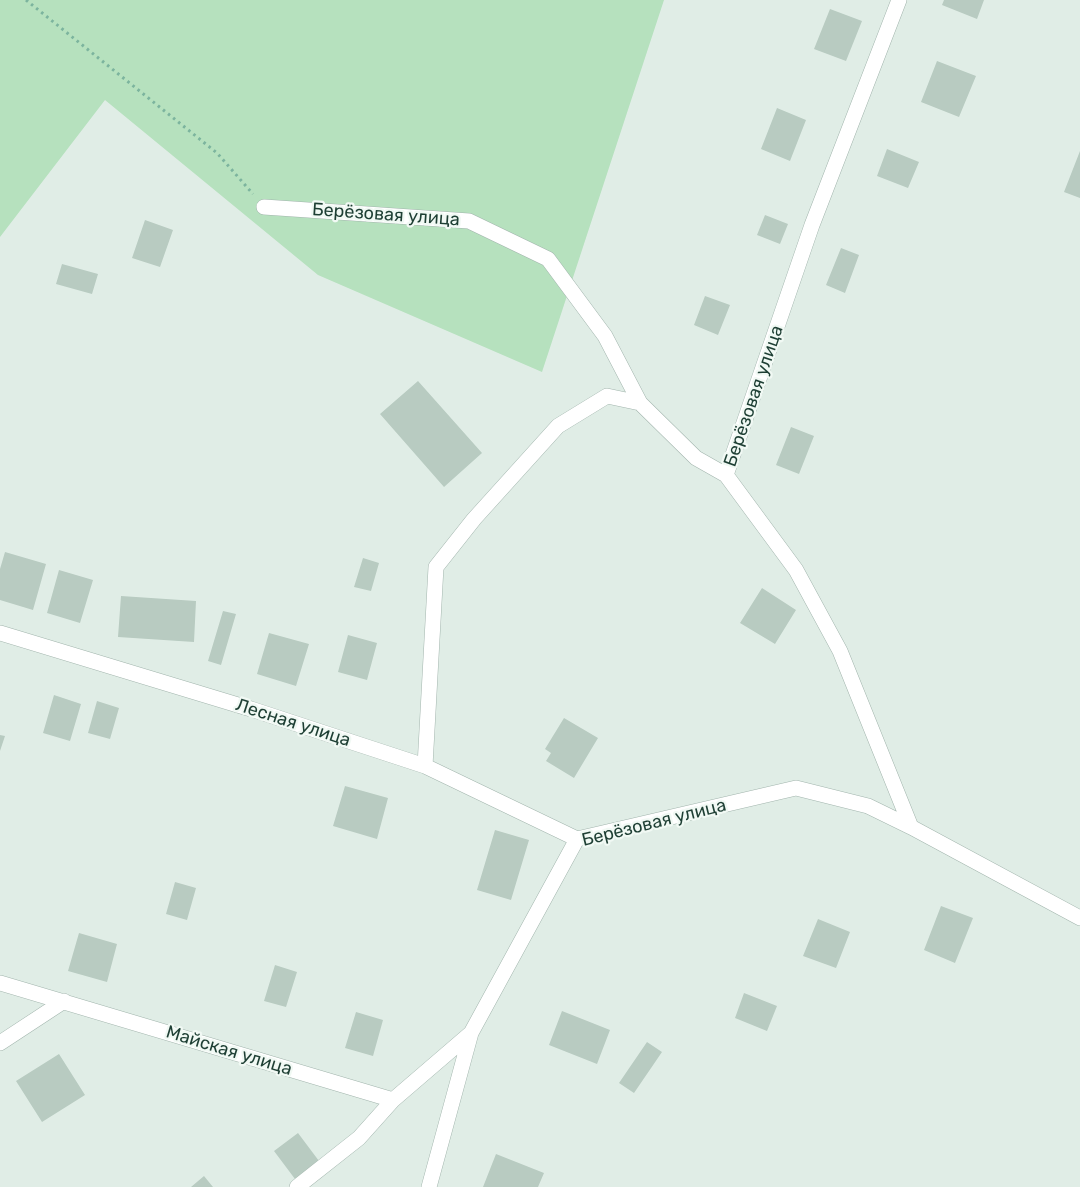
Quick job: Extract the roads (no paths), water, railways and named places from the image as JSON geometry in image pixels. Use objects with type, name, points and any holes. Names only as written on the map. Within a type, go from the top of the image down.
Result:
[{"type":"street","name":"Берёзовая улица","points":[[264,207],[469,221],[548,259],[605,336],[640,403],[696,458],[726,475],[812,225],[899,0]]},
{"type":"street","points":[[425,766],[436,566],[474,519],[558,426],[607,396],[640,403]]},
{"type":"street","points":[[726,475],[796,570],[840,651],[911,827]]},
{"type":"street","name":"Лесная улица","points":[[0,633],[251,709],[425,766],[577,839]]},
{"type":"street","name":"Берёзовая улица","points":[[429,1187],[471,1033],[577,839],[796,788],[868,806],[911,827],[1080,918]]},
{"type":"street","name":"Майская улица","points":[[0,983],[393,1100]]},
{"type":"street","points":[[0,1043],[64,1001]]},
{"type":"street","name":"Берёзовая улица","points":[[297,1187],[359,1138],[393,1100],[471,1033]]}]
